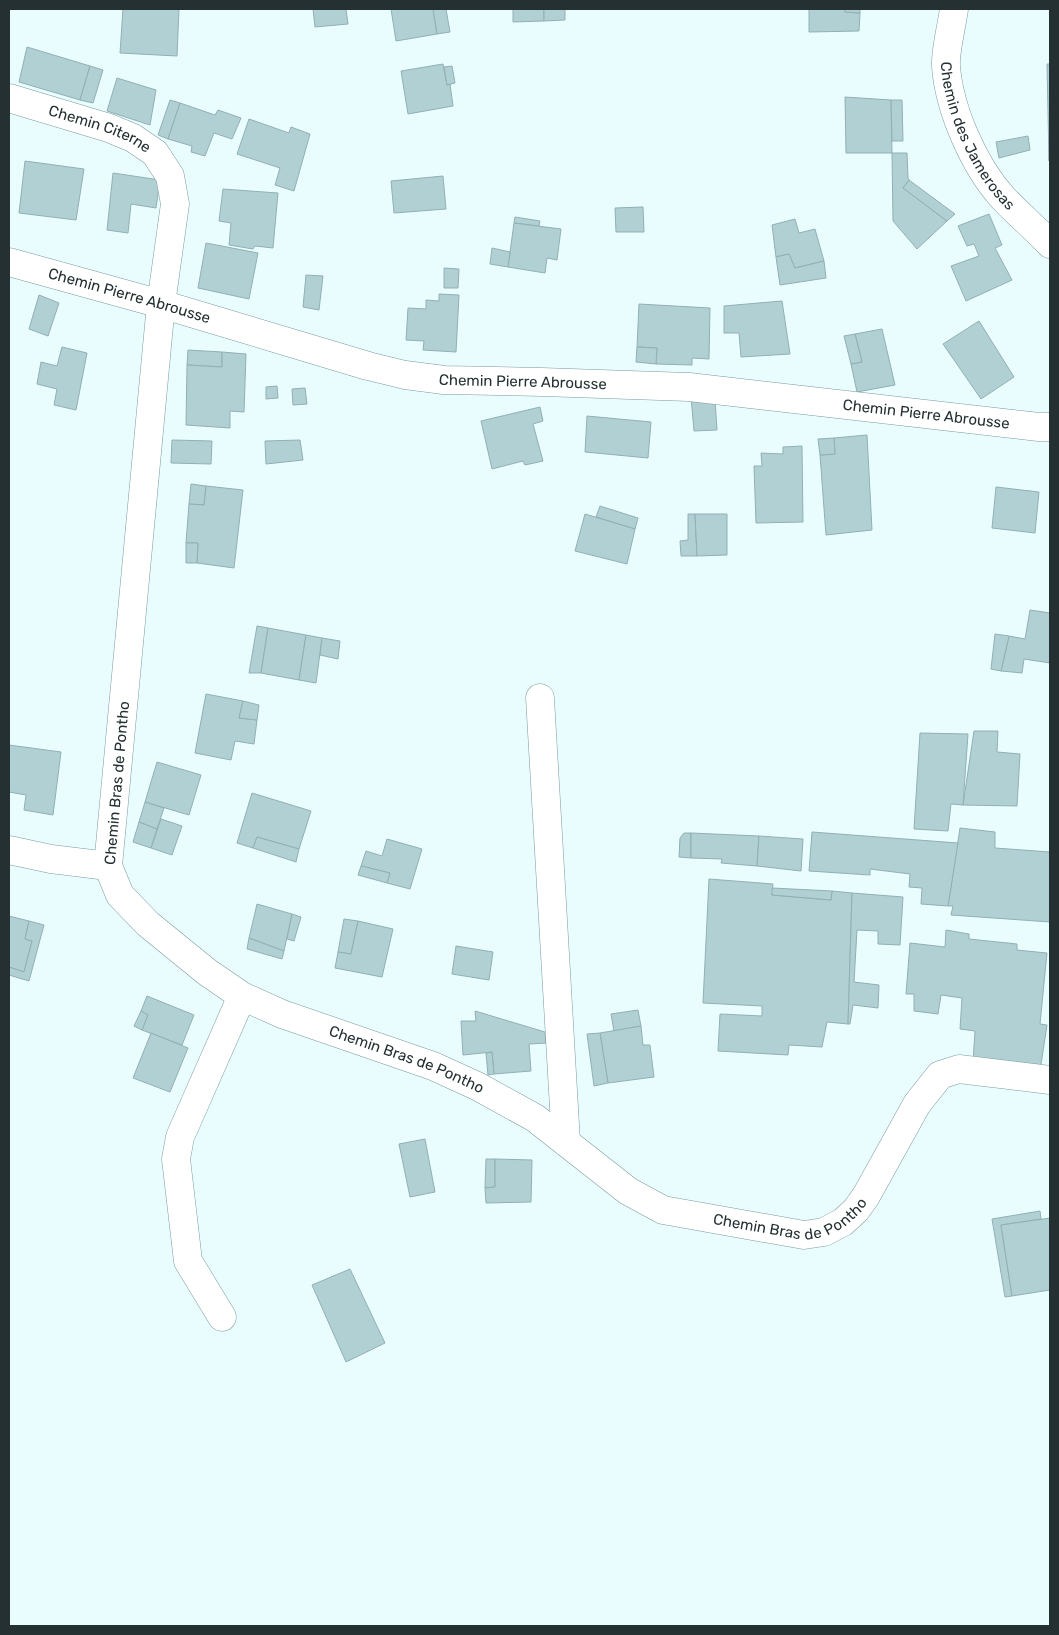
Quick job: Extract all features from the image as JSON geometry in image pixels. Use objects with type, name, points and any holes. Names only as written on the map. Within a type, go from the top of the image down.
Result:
[{"type":"street","name":"Chemin des Jamerosas","points":[[954,9],[945,64],[950,92],[957,114],[980,165],[1003,198],[1046,235]]},
{"type":"street","name":"Chemin Citerne","points":[[9,98],[108,128],[133,138],[155,153],[170,176],[175,204],[161,304]]},
{"type":"street","name":"Chemin Pierre Abrousse","points":[[9,262],[405,375],[444,380],[689,387],[1039,427],[1050,426]]},
{"type":"street","name":"Chemin Bras de Pontho","points":[[161,304],[108,866],[120,895],[148,924],[207,972],[242,996],[282,1014],[433,1066],[477,1086],[535,1118],[628,1191],[663,1210],[804,1235],[824,1232],[843,1222],[856,1210],[866,1196],[917,1104],[940,1075],[959,1068],[1050,1080]]},
{"type":"street","points":[[540,698],[566,1142]]},
{"type":"street","points":[[9,850],[51,859],[108,866]]},
{"type":"street","points":[[222,1318],[188,1261],[176,1159],[180,1137],[242,996]]},
{"type":"building","points":[[123,9],[179,9],[177,56],[120,53]]},
{"type":"building","points":[[313,9],[346,9],[348,24],[315,27]]},
{"type":"building","points":[[391,9],[433,9],[437,34],[396,41]]},
{"type":"building","points":[[433,9],[446,9],[450,32],[437,34]]},
{"type":"building","points":[[513,9],[544,9],[544,21],[513,22]]},
{"type":"building","points":[[544,9],[565,9],[565,20],[544,21]]},
{"type":"building","points":[[809,9],[845,9],[845,12],[860,13],[859,31],[809,32]]},
{"type":"building","points":[[845,9],[860,9],[860,13],[845,12]]},
{"type":"building","points":[[27,47],[90,66],[80,100],[19,82]]},
{"type":"building","points":[[443,64],[447,85],[450,84],[453,106],[408,114],[401,71]]},
{"type":"building","points":[[1047,64],[1050,64],[1049,161]]},
{"type":"building","points":[[90,66],[103,70],[93,103],[80,100]]},
{"type":"building","points":[[452,66],[455,83],[447,85],[444,67]]},
{"type":"building","points":[[117,78],[156,90],[150,125],[107,111]]},
{"type":"building","points":[[845,97],[891,100],[892,153],[846,153]]},
{"type":"building","points":[[170,100],[180,103],[168,139],[158,135]]},
{"type":"building","points":[[891,100],[902,100],[903,141],[892,141]]},
{"type":"building","points":[[180,103],[215,115],[218,110],[241,118],[232,139],[214,133],[205,156],[191,152],[192,146],[168,139]]},
{"type":"building","points":[[249,119],[289,133],[291,127],[310,134],[294,191],[275,185],[280,168],[237,154]]},
{"type":"building","points":[[1028,136],[1030,150],[999,158],[996,142]]},
{"type":"building","points":[[892,153],[907,153],[909,180],[903,188],[947,221],[917,249],[893,221]]},
{"type":"building","points":[[25,161],[84,169],[76,220],[19,213]]},
{"type":"building","points":[[113,173],[160,180],[156,208],[131,204],[128,233],[107,230]]},
{"type":"building","points":[[443,176],[446,209],[394,213],[391,181]]},
{"type":"building","points":[[909,180],[955,214],[947,221],[903,188]]},
{"type":"building","points":[[223,189],[278,193],[273,248],[255,246],[253,249],[229,245],[231,223],[219,221]]},
{"type":"building","points":[[643,207],[644,232],[616,232],[615,208]]},
{"type":"building","points":[[989,214],[1002,245],[995,248],[1012,280],[966,301],[951,266],[979,256],[974,244],[967,246],[958,226]]},
{"type":"building","points":[[515,217],[540,221],[539,226],[514,223]]},
{"type":"building","points":[[795,219],[799,233],[815,229],[824,261],[795,268],[789,254],[776,257],[772,225]]},
{"type":"building","points":[[514,223],[561,229],[557,260],[547,258],[545,273],[508,267]]},
{"type":"building","points":[[206,243],[258,253],[249,299],[198,288]]},
{"type":"building","points":[[492,248],[510,252],[508,267],[490,264]]},
{"type":"building","points":[[789,254],[795,268],[824,261],[826,278],[780,285],[776,257]]},
{"type":"building","points":[[444,268],[459,269],[458,288],[444,288]]},
{"type":"building","points":[[306,275],[323,276],[319,310],[303,307]]},
{"type":"building","points":[[439,294],[459,295],[456,352],[423,350],[424,341],[406,340],[408,308],[426,309],[426,300],[439,301]]},
{"type":"building","points":[[39,295],[59,303],[48,336],[29,329]]},
{"type":"building","points":[[782,301],[790,354],[741,357],[739,333],[724,333],[724,306]]},
{"type":"building","points":[[639,304],[710,308],[709,359],[692,358],[692,365],[656,364],[657,348],[637,347]]},
{"type":"building","points":[[979,321],[1014,377],[981,399],[943,344]]},
{"type":"building","points":[[882,329],[895,385],[857,392],[851,364],[862,362],[855,334]]},
{"type":"building","points":[[855,334],[862,362],[851,364],[844,336]]},
{"type":"building","points":[[62,347],[87,353],[76,410],[54,405],[57,389],[37,384],[41,362],[57,366]]},
{"type":"building","points":[[637,347],[657,348],[656,364],[636,362]]},
{"type":"building","points":[[188,350],[222,352],[222,367],[187,365]]},
{"type":"building","points":[[222,352],[246,354],[244,412],[230,411],[230,428],[186,425],[187,365],[222,367]]},
{"type":"building","points":[[277,386],[278,398],[266,399],[266,387]]},
{"type":"building","points":[[305,388],[307,404],[293,405],[292,389]]},
{"type":"building","points":[[691,397],[715,400],[717,430],[694,431]]},
{"type":"building","points":[[540,407],[543,421],[533,424],[543,461],[525,465],[523,461],[492,469],[481,421]]},
{"type":"building","points":[[587,416],[651,422],[648,458],[585,452]]},
{"type":"building","points":[[867,435],[872,530],[826,535],[820,455],[835,454],[834,438]]},
{"type":"building","points":[[834,438],[835,454],[820,455],[818,439]]},
{"type":"building","points":[[172,440],[212,441],[211,464],[171,463]]},
{"type":"building","points":[[300,440],[303,460],[266,464],[265,441]]},
{"type":"building","points":[[802,446],[803,522],[756,523],[754,466],[762,466],[761,453],[783,454],[783,447]]},
{"type":"building","points":[[191,484],[206,486],[204,505],[189,504]]},
{"type":"building","points":[[206,486],[243,490],[234,568],[197,563],[198,543],[186,543],[189,504],[204,505]]},
{"type":"building","points":[[996,487],[1039,492],[1035,533],[992,528]]},
{"type":"building","points":[[600,506],[638,518],[635,529],[596,517]]},
{"type":"building","points":[[585,514],[635,529],[627,564],[575,551]]},
{"type":"building","points":[[688,514],[695,514],[697,556],[681,556],[680,541],[688,540]]},
{"type":"building","points":[[695,514],[727,514],[727,555],[697,556]]},
{"type":"building","points":[[186,543],[198,543],[197,563],[186,563]]},
{"type":"building","points":[[1030,610],[1050,613],[1050,663],[1024,659],[1022,673],[1001,671],[1009,636],[1025,639]]},
{"type":"building","points":[[257,626],[268,628],[261,673],[249,673]]},
{"type":"building","points":[[268,628],[306,635],[299,680],[261,673]]},
{"type":"building","points":[[995,634],[1009,636],[1001,671],[991,669]]},
{"type":"building","points":[[306,635],[322,638],[316,683],[299,680]]},
{"type":"building","points":[[322,638],[340,641],[338,659],[320,655]]},
{"type":"building","points":[[206,694],[243,701],[239,718],[257,720],[254,744],[235,741],[231,760],[195,753]]},
{"type":"building","points":[[243,701],[259,705],[257,720],[239,718]]},
{"type":"building","points":[[974,731],[998,731],[997,752],[1020,754],[1017,806],[963,805]]},
{"type":"building","points":[[920,733],[968,734],[963,805],[951,804],[948,831],[914,829]]},
{"type":"building","points":[[9,745],[61,752],[53,815],[24,810],[26,795],[9,792]]},
{"type":"building","points":[[157,762],[201,775],[189,815],[145,802]]},
{"type":"building","points":[[252,793],[311,811],[299,849],[257,837],[253,848],[237,843]]},
{"type":"building","points":[[145,802],[164,808],[157,829],[139,822]]},
{"type":"building","points":[[161,819],[182,826],[172,855],[151,848]]},
{"type":"building","points":[[139,822],[157,829],[151,848],[133,842]]},
{"type":"building","points":[[960,828],[995,832],[995,848],[1050,852],[1050,922],[951,915],[953,906],[948,906]]},
{"type":"building","points":[[812,832],[958,843],[948,906],[921,904],[922,888],[909,887],[910,874],[870,869],[870,875],[809,871]]},
{"type":"building","points":[[684,833],[691,833],[691,858],[679,857],[680,838]]},
{"type":"building","points":[[691,833],[759,836],[757,866],[721,863],[722,859],[691,858]]},
{"type":"building","points":[[759,836],[803,839],[801,871],[757,866]]},
{"type":"building","points":[[257,837],[299,849],[296,862],[253,848]]},
{"type":"building","points":[[387,839],[422,849],[410,889],[387,883],[390,873],[361,866],[366,851],[382,856]]},
{"type":"building","points":[[361,866],[390,873],[387,883],[358,875]]},
{"type":"building","points":[[709,879],[773,884],[772,895],[831,900],[832,891],[852,893],[848,1024],[827,1022],[822,1047],[789,1045],[788,1055],[718,1051],[720,1014],[762,1016],[762,1006],[703,1003]]},
{"type":"building","points":[[772,888],[832,891],[831,900],[772,895]]},
{"type":"building","points":[[852,893],[903,897],[900,945],[878,944],[878,931],[857,930],[854,982],[879,985],[878,1008],[853,1005],[850,1024],[848,1024]]},
{"type":"building","points":[[257,904],[292,914],[284,951],[249,938]]},
{"type":"building","points":[[292,914],[301,917],[294,941],[287,939]]},
{"type":"building","points":[[9,916],[29,921],[25,939],[32,941],[24,972],[9,967]]},
{"type":"building","points":[[344,919],[358,921],[351,954],[338,952]]},
{"type":"building","points":[[29,921],[44,925],[29,981],[9,975],[9,967],[24,972],[32,941],[25,939]]},
{"type":"building","points":[[358,921],[393,929],[382,977],[335,968],[338,952],[351,954]]},
{"type":"building","points":[[946,930],[969,934],[969,939],[1017,944],[1017,950],[1047,953],[1040,1024],[1047,1025],[1040,1071],[973,1062],[975,1031],[960,1029],[962,998],[941,995],[938,1014],[914,1011],[914,994],[906,994],[910,943],[945,947]]},
{"type":"building","points":[[249,938],[284,951],[282,959],[247,949]]},
{"type":"building","points":[[456,946],[493,952],[489,980],[452,974]]},
{"type":"building","points":[[147,996],[194,1015],[182,1045],[142,1030],[148,1015],[141,1011]]},
{"type":"building","points":[[638,1010],[641,1026],[614,1031],[611,1014]]},
{"type":"building","points":[[141,1011],[148,1015],[142,1030],[134,1026]]},
{"type":"building","points":[[475,1011],[545,1032],[546,1043],[529,1044],[531,1071],[494,1074],[492,1052],[463,1055],[461,1021],[476,1021]]},
{"type":"building","points":[[641,1026],[643,1045],[650,1045],[654,1077],[608,1083],[600,1033]]},
{"type":"building","points":[[151,1033],[188,1048],[170,1092],[133,1078]]},
{"type":"building","points":[[600,1033],[608,1083],[594,1086],[587,1034]]},
{"type":"building","points":[[492,1052],[494,1074],[488,1075],[486,1053]]},
{"type":"building","points":[[425,1139],[435,1192],[410,1197],[399,1144]]},
{"type":"building","points":[[486,1159],[495,1159],[495,1187],[485,1188]]},
{"type":"building","points":[[495,1159],[532,1160],[531,1202],[486,1203],[485,1188],[495,1187]]},
{"type":"building","points":[[1040,1211],[1041,1219],[1001,1225],[1012,1296],[1005,1297],[992,1219]]},
{"type":"building","points":[[1050,1218],[1050,1290],[1012,1296],[1001,1225]]},
{"type":"building","points":[[350,1269],[385,1343],[346,1362],[312,1285]]}]
